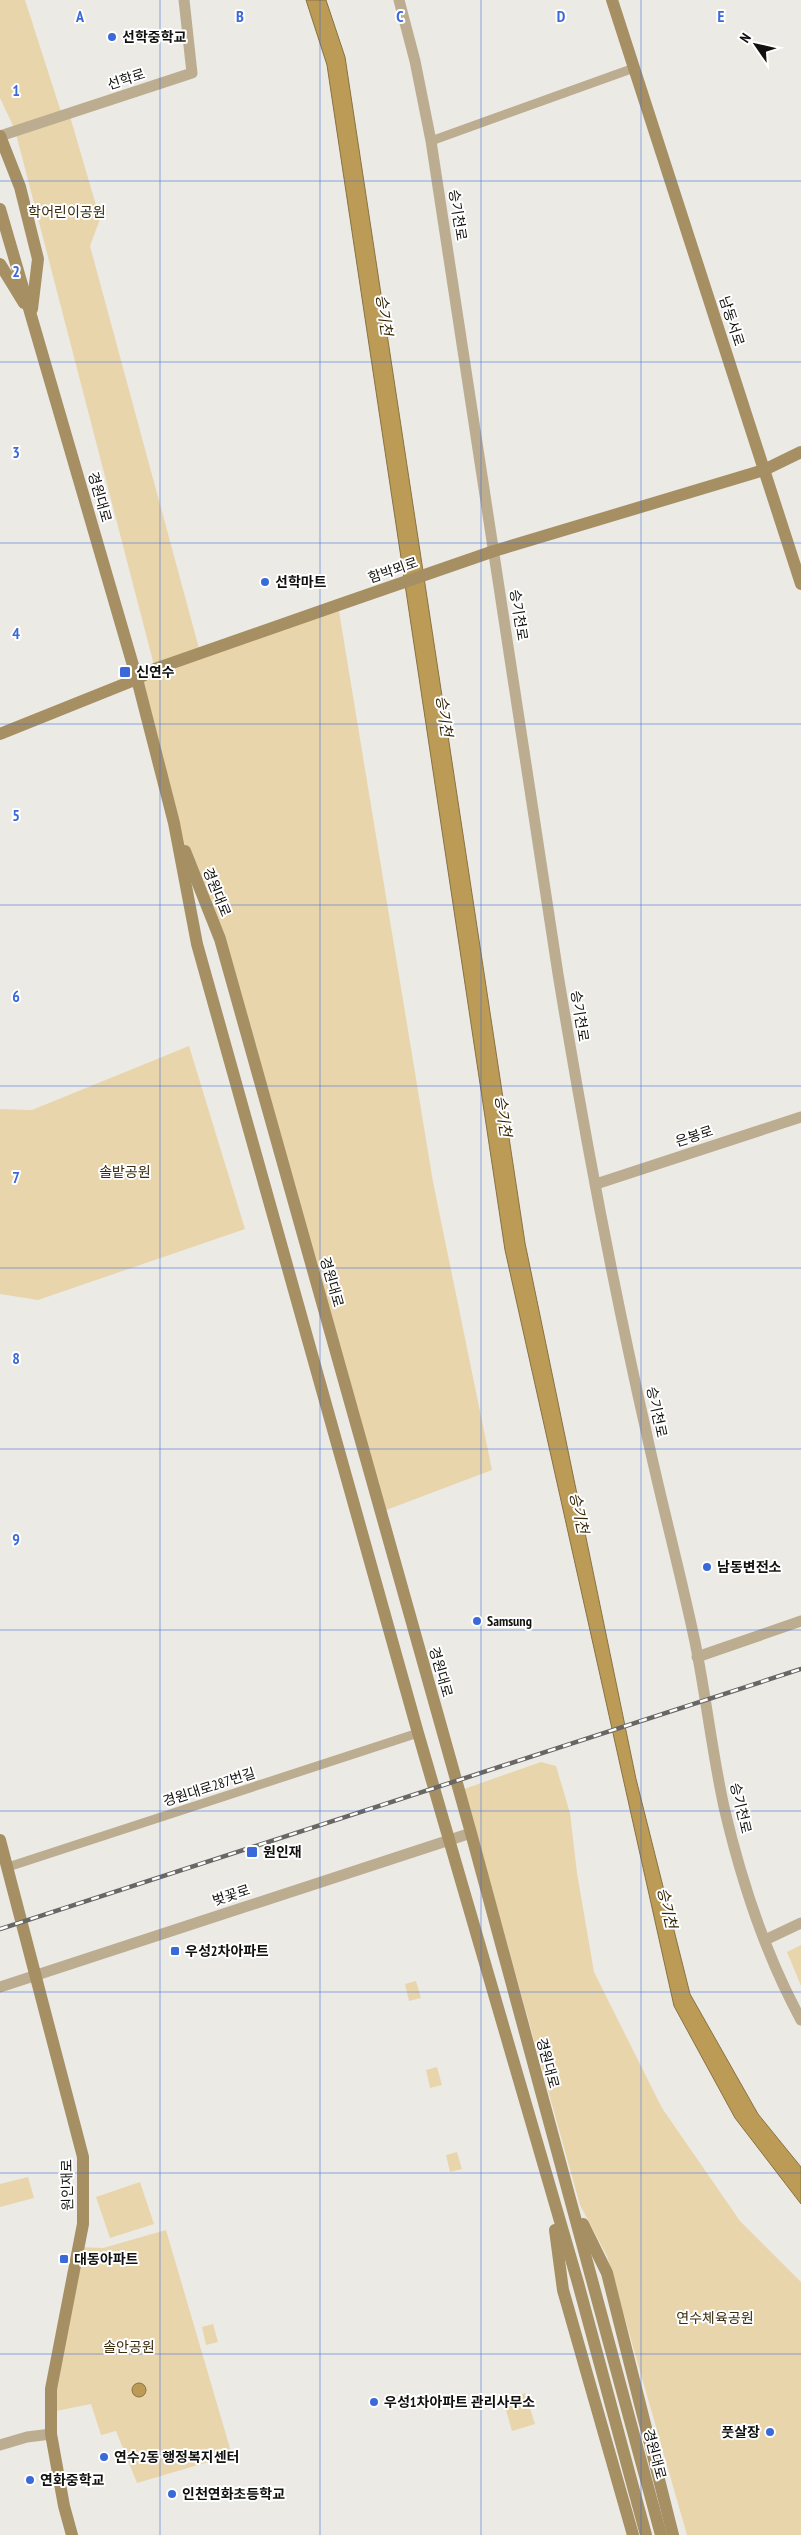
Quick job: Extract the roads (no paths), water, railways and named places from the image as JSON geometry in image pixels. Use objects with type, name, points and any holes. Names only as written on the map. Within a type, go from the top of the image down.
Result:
[{"type":"main road","name":"남동서로","points":[[612,0],[801,584]]},
{"type":"main road","points":[[0,136],[20,187],[38,259],[31,314]]},
{"type":"main road","name":"경원대로","points":[[0,209],[136,679],[174,823],[197,944],[418,1733],[578,2283],[646,2535]]},
{"type":"main road","points":[[0,264],[3,273],[31,314]]},
{"type":"main road","name":"함박뫼로","points":[[0,734],[200,652],[494,552],[764,470],[801,452]]},
{"type":"main road","name":"경원대로","points":[[174,823],[220,940],[471,1833],[566,2189],[593,2278],[661,2535]]},
{"type":"main road","name":"원인재로","points":[[0,1840],[37,1975],[83,2157],[83,2224],[51,2389],[51,2434],[64,2506],[72,2535]]},
{"type":"main road","points":[[566,2189],[607,2273],[673,2532]]},
{"type":"main road","points":[[551,2195],[563,2290],[633,2535]]},
{"type":"street","name":"선학로","points":[[0,136],[192,73],[184,0]]},
{"type":"street","name":"승기천로","points":[[399,0],[415,61],[431,141],[561,992],[596,1184],[645,1428],[697,1657],[724,1804],[735,1849],[764,1940],[801,2020]]},
{"type":"street","points":[[431,141],[634,68]]},
{"type":"street","name":"은봉로","points":[[596,1184],[801,1117]]},
{"type":"street","points":[[697,1657],[801,1621]]},
{"type":"street","name":"경원대로287번길","points":[[8,1867],[418,1733]]},
{"type":"street","name":"벚꽃로","points":[[0,1987],[471,1833]]},
{"type":"street","points":[[764,1940],[801,1923]]},
{"type":"street","points":[[0,2444],[27,2437],[51,2434]]},
{"type":"water","name":"승기천","points":[[306,0],[326,0],[345,57],[525,1243],[636,1779],[690,1994],[758,2114],[801,2167],[801,2204],[735,2118],[674,2006],[505,1250],[327,65]]},
{"type":"water","points":[[136,2383],[142,2383],[146,2390],[142,2397],[136,2397],[132,2393],[132,2387]]},
{"type":"railway","points":[[0,1929],[801,1669]]},
{"type":"place","name":"선학중학교","points":[[112,37]]},
{"type":"place","name":"선학마트","points":[[265,582]]},
{"type":"place","name":"신연수","points":[[125,672]]},
{"type":"place","name":"남동변전소","points":[[707,1567]]},
{"type":"place","name":"Samsung","points":[[477,1621]]},
{"type":"place","name":"원인재","points":[[252,1852]]},
{"type":"place","name":"우성2차아파트","points":[[175,1951]]},
{"type":"place","name":"대동아파트","points":[[64,2259]]},
{"type":"place","name":"우성1차아파트 관리사무소","points":[[374,2402]]},
{"type":"place","name":"풋살장","points":[[770,2432]]},
{"type":"place","name":"연수2동 행정복지센터","points":[[104,2457]]},
{"type":"place","name":"연화중학교","points":[[30,2480]]},
{"type":"place","name":"인천연화초등학교","points":[[172,2494]]},
{"type":"park label","name":"학어린이공원","points":[[67,212]]},
{"type":"park label","name":"솔밭공원","points":[[125,1172]]},
{"type":"park label","name":"연수체육공원","points":[[715,2318]]},
{"type":"park label","name":"솔안공원","points":[[129,2347]]}]
